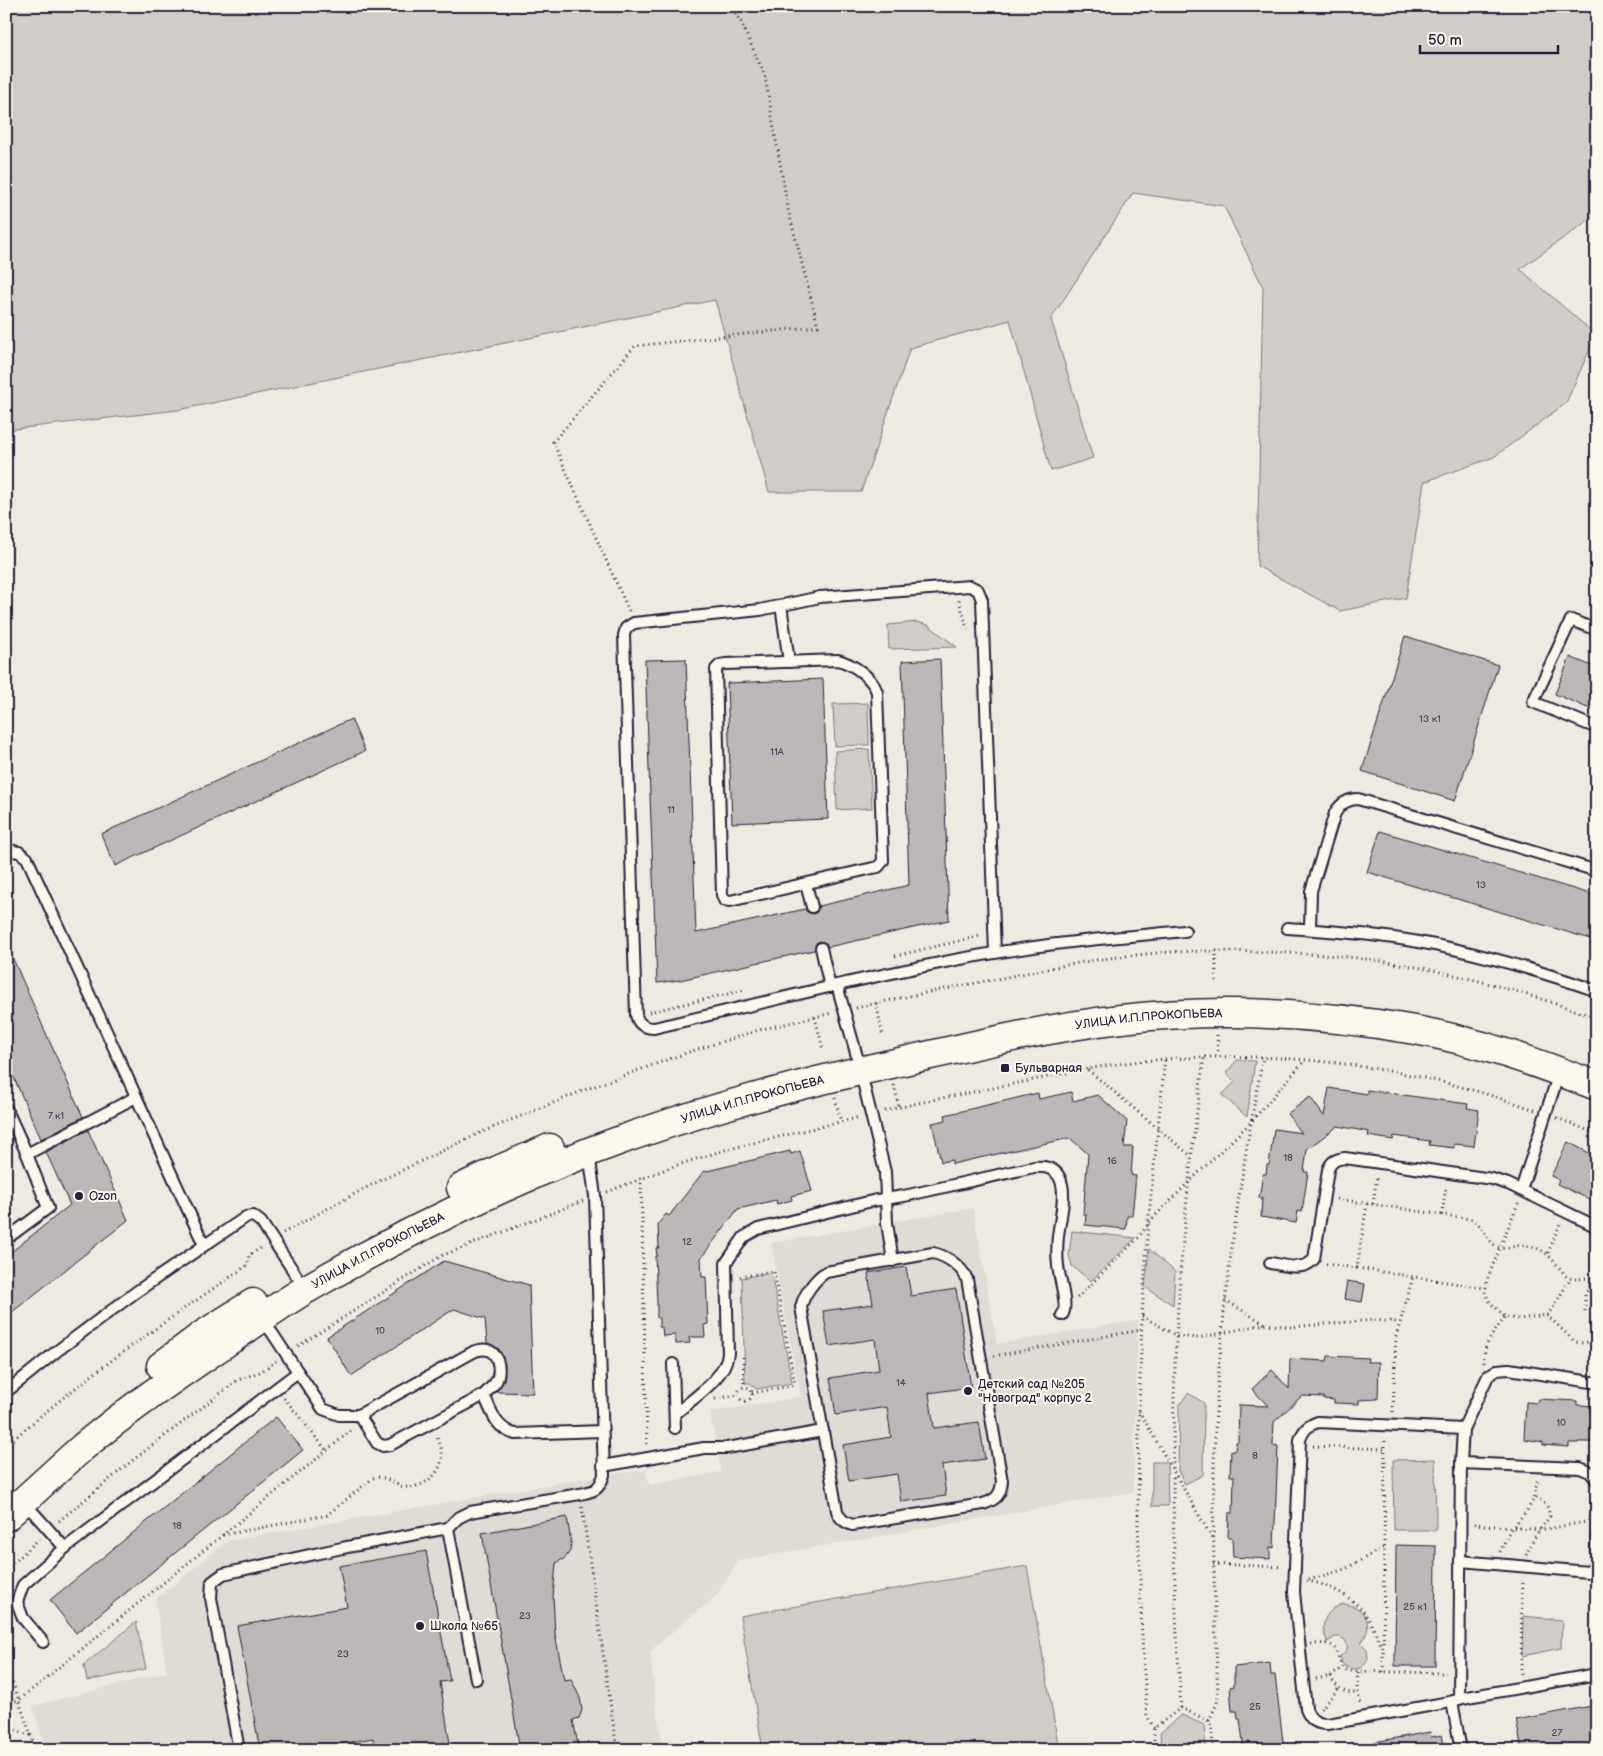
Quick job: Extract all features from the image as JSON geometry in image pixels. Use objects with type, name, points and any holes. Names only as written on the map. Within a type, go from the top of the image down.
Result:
[{"type":"street","name":"УЛИЦА И.П.ПРОКОПЬЕВА","points":[[12,1500],[169,1382],[258,1310],[301,1282],[391,1242],[488,1195],[587,1143],[662,1126],[858,1062],[1120,1019],[1217,1012],[1320,1018],[1417,1030],[1562,1063],[1597,1066]]},
{"type":"street","name":"УЛИЦА И.П.ПРОКОПЬЕВА","points":[[1562,1063],[1597,1086]]},
{"type":"lane","points":[[994,953],[981,594],[975,588],[970,586],[820,597],[751,611],[634,623],[626,628],[624,635],[636,1005],[638,1021],[645,1027],[654,1028],[833,986],[994,953],[1098,938],[1185,931]]},
{"type":"lane","points":[[781,605],[789,662]]},
{"type":"lane","points":[[1597,630],[1571,620],[1533,702],[1597,728]]},
{"type":"lane","points":[[843,661],[871,680],[876,688],[878,696],[883,861],[878,867],[806,884],[727,902],[723,898],[716,670],[720,665],[843,661]]},
{"type":"lane","points":[[1310,930],[1309,910],[1311,891],[1335,813],[1342,804],[1352,799],[1358,799],[1597,871]]},
{"type":"lane","points":[[6,850],[19,852],[26,858],[204,1244]]},
{"type":"lane","points":[[806,884],[812,907]]},
{"type":"lane","points":[[1287,928],[1380,936],[1463,951],[1517,965],[1597,991]]},
{"type":"lane","points":[[821,948],[858,1062],[885,1172],[887,1222],[893,1260]]},
{"type":"lane","points":[[1522,1191],[1562,1063]]},
{"type":"lane","points":[[27,1154],[136,1097]]},
{"type":"lane","points":[[6,1108],[27,1154],[48,1208],[6,1239]]},
{"type":"lane","points":[[239,1750],[211,1598],[212,1582],[223,1574],[342,1548],[448,1528],[458,1518],[470,1512],[580,1494],[594,1491],[601,1485],[604,1466],[595,1196],[587,1143]]},
{"type":"lane","points":[[1270,1263],[1300,1267],[1309,1265],[1312,1262],[1328,1170],[1333,1161],[1345,1158],[1492,1179],[1522,1191],[1597,1227]]},
{"type":"lane","points":[[674,1414],[719,1375],[726,1365],[728,1352],[725,1267],[730,1256],[744,1237],[758,1229],[886,1199],[1042,1166],[1056,1172],[1060,1178],[1063,1190],[1057,1256],[1064,1312]]},
{"type":"lane","points":[[6,1392],[96,1321],[204,1244],[246,1217],[253,1216],[261,1222],[301,1282]]},
{"type":"lane","points":[[933,1253],[944,1255],[964,1272],[967,1279],[981,1358],[1002,1481],[999,1496],[993,1501],[859,1525],[845,1523],[837,1511],[801,1307],[802,1300],[819,1277],[826,1272],[893,1260],[933,1253]]},
{"type":"lane","points":[[258,1310],[324,1409],[339,1415],[360,1418],[475,1351],[484,1349],[492,1351],[496,1357],[499,1371],[496,1382],[484,1394],[390,1445],[383,1446],[377,1443],[360,1418]]},
{"type":"lane","points":[[673,1364],[675,1428]]},
{"type":"lane","points":[[1460,1750],[1456,1700],[1459,1674],[1463,1429],[1488,1376],[1496,1370],[1503,1369],[1597,1383]]},
{"type":"lane","points":[[43,1642],[23,1618],[17,1602],[23,1586],[65,1548],[298,1372]]},
{"type":"lane","points":[[484,1394],[498,1424],[506,1431],[515,1434],[602,1431]]},
{"type":"lane","points":[[1463,1429],[1318,1422],[1304,1430],[1300,1440],[1294,1581],[1306,1709],[1312,1720],[1320,1724],[1328,1724],[1597,1674]]},
{"type":"lane","points":[[604,1466],[704,1448],[727,1448],[823,1430]]},
{"type":"lane","points":[[1461,1463],[1580,1468],[1590,1472],[1597,1481]]},
{"type":"lane","points":[[12,1500],[65,1548]]},
{"type":"lane","points":[[448,1528],[476,1679]]},
{"type":"lane","points":[[1460,1561],[1589,1572],[1596,1565],[1597,1535]]},
{"type":"path","points":[[634,623],[553,442],[635,346],[818,326],[788,210],[764,76],[741,22],[731,6]]},
{"type":"path","points":[[1216,950],[1216,982]]},
{"type":"path","points":[[851,1009],[1105,958],[1216,950],[1316,954],[1416,966],[1508,988],[1597,1018]]},
{"type":"path","points":[[876,1003],[883,1036]]},
{"type":"path","points":[[283,1234],[371,1185],[482,1132],[592,1087],[689,1052],[759,1030],[835,1012]]},
{"type":"path","points":[[814,1017],[823,1050]]},
{"type":"path","points":[[1217,1030],[1218,1056]]},
{"type":"path","points":[[879,1112],[1087,1069],[1165,1059],[1218,1056],[1305,1060],[1361,1066],[1418,1076],[1477,1091],[1536,1110]]},
{"type":"path","points":[[1181,1708],[1174,1588],[1173,1468],[1177,1336],[1188,1182],[1204,1057]]},
{"type":"path","points":[[1209,1721],[1217,1703],[1218,1693],[1213,1540],[1215,1432],[1222,1334],[1250,1123],[1263,1058]]},
{"type":"path","points":[[1154,1750],[1154,1728],[1147,1716],[1142,1639],[1138,1522],[1138,1411],[1148,1226],[1165,1059]]},
{"type":"path","points":[[1064,1312],[1121,1256],[1188,1182],[1250,1123],[1305,1060]]},
{"type":"path","points":[[1087,1069],[1192,1156]]},
{"type":"path","points":[[892,1077],[899,1107]]},
{"type":"path","points":[[835,1097],[841,1122]]},
{"type":"path","points":[[604,1193],[674,1166],[725,1150],[863,1117]]},
{"type":"path","points":[[1553,1117],[1597,1134]]},
{"type":"path","points":[[1373,1204],[1379,1163]]},
{"type":"path","points":[[1442,1215],[1448,1173]]},
{"type":"path","points":[[641,1178],[648,1459]]},
{"type":"path","points":[[1522,1191],[1484,1288],[1486,1297],[1506,1317],[1519,1319],[1547,1315],[1554,1308],[1570,1279]]},
{"type":"path","points":[[1324,1197],[1475,1221],[1482,1227],[1495,1246],[1500,1248],[1531,1247],[1548,1253],[1570,1279],[1595,1278]]},
{"type":"path","points":[[293,1349],[441,1256],[587,1200]]},
{"type":"path","points":[[1357,1268],[1367,1204]]},
{"type":"path","points":[[1548,1253],[1566,1212]]},
{"type":"path","points":[[6,1446],[39,1416],[140,1339],[248,1265],[249,1255],[262,1247]]},
{"type":"path","points":[[1312,1262],[1484,1288]]},
{"type":"path","points":[[740,1270],[740,1284]]},
{"type":"path","points":[[740,1276],[772,1271],[775,1274],[795,1385]]},
{"type":"path","points":[[1585,1310],[1585,1296],[1597,1272]]},
{"type":"path","points":[[1383,1672],[1385,1449],[1389,1425],[1396,1337],[1413,1277]]},
{"type":"path","points":[[1225,1300],[1265,1324]]},
{"type":"path","points":[[1547,1315],[1578,1343],[1587,1343],[1597,1336]]},
{"type":"path","points":[[1142,1316],[1177,1336],[1198,1338],[1265,1324],[1291,1327],[1373,1320],[1399,1322]]},
{"type":"path","points":[[1488,1376],[1484,1362],[1485,1345],[1506,1317]]},
{"type":"path","points":[[981,1358],[1141,1330]]},
{"type":"path","points":[[743,1353],[744,1387]]},
{"type":"path","points":[[55,1525],[133,1460],[238,1380],[262,1371],[278,1359]]},
{"type":"path","points":[[752,1393],[814,1381]]},
{"type":"path","points":[[744,1387],[749,1388],[752,1393],[749,1399],[743,1400],[738,1393],[744,1387]]},
{"type":"path","points":[[276,1389],[326,1450]]},
{"type":"path","points":[[1138,1411],[1173,1468],[1213,1540]]},
{"type":"path","points":[[6,1704],[19,1700],[326,1450],[360,1418]]},
{"type":"path","points":[[222,1535],[327,1515],[376,1477],[383,1477],[407,1487],[428,1481],[435,1474],[442,1458],[438,1437]]},
{"type":"path","points":[[1300,1446],[1385,1449]]},
{"type":"path","points":[[1496,1564],[1512,1528],[1528,1509],[1534,1495],[1540,1466]]},
{"type":"path","points":[[580,1494],[617,1750]]},
{"type":"path","points":[[1521,1688],[1522,1566],[1529,1547],[1550,1518],[1547,1506],[1534,1495]]},
{"type":"path","points":[[1460,1523],[1540,1530],[1597,1520]]},
{"type":"path","points":[[6,1570],[43,1535]]},
{"type":"path","points":[[1294,1581],[1308,1580],[1345,1569],[1384,1547]]},
{"type":"path","points":[[1213,1564],[1294,1567]]},
{"type":"path","points":[[1308,1580],[1344,1595],[1358,1606],[1368,1618],[1383,1649]]},
{"type":"path","points":[[1299,1645],[1331,1645],[1336,1649],[1343,1668],[1348,1671],[1459,1674]]},
{"type":"path","points":[[6,1664],[36,1750]]},
{"type":"path","points":[[1303,1682],[1330,1676],[1343,1668]]},
{"type":"path","points":[[1358,1672],[1358,1693],[1365,1718]]},
{"type":"path","points":[[1330,1676],[1339,1688],[1348,1693],[1358,1693]]},
{"type":"path","points":[[1312,1720],[1339,1688]]},
{"type":"path","points":[[1154,1728],[1181,1708]]},
{"type":"path","points":[[1181,1708],[1209,1721],[1212,1728],[1213,1750]]},
{"type":"path","points":[[6,1727],[32,1736]]},
{"type":"shaded area","points":[[6,6],[1597,6],[1597,214],[1520,269],[1596,335],[1566,403],[1494,457],[1424,482],[1406,598],[1340,611],[1257,566],[1263,287],[1224,206],[1133,193],[1051,319],[1093,458],[1051,471],[1010,320],[910,348],[861,492],[769,492],[715,300],[178,410],[6,430]]},
{"type":"shaded area","points":[[917,622],[928,625],[957,647],[889,649],[888,625]]},
{"type":"shaded area","points":[[868,703],[869,745],[835,746],[833,704]]},
{"type":"shaded area","points":[[869,749],[872,808],[837,810],[835,751]]},
{"type":"shaded area","points":[[1237,1060],[1255,1061],[1247,1117],[1222,1095],[1235,1082],[1226,1073]]},
{"type":"shaded area","points":[[973,1208],[997,1344],[1138,1320],[1133,1492],[738,1561],[716,1596],[650,1651],[656,1708],[664,1750],[46,1750],[33,1706],[167,1672],[155,1600],[227,1541],[604,1475],[646,1470],[649,1485],[721,1472],[710,1412],[801,1397],[771,1243]]},
{"type":"shaded area","points":[[1072,1231],[1136,1238],[1091,1281],[1072,1266],[1069,1255]]},
{"type":"shaded area","points":[[1149,1249],[1175,1272],[1173,1305],[1145,1287]]},
{"type":"shaded area","points":[[771,1272],[792,1383],[756,1389],[750,1383],[745,1383],[742,1278]]},
{"type":"shaded area","points":[[1188,1393],[1204,1403],[1203,1475],[1185,1484],[1178,1471],[1179,1406]]},
{"type":"shaded area","points":[[1435,1459],[1436,1530],[1394,1530],[1393,1460]]},
{"type":"shaded area","points":[[1152,1462],[1167,1462],[1168,1506],[1152,1506]]},
{"type":"shaded area","points":[[1027,1566],[1059,1749],[763,1750],[740,1616]]},
{"type":"shaded area","points":[[1344,1604],[1352,1606],[1363,1613],[1368,1624],[1365,1637],[1361,1643],[1367,1649],[1368,1659],[1364,1665],[1356,1669],[1346,1667],[1342,1663],[1340,1656],[1347,1649],[1345,1640],[1335,1637],[1328,1642],[1325,1636],[1325,1619],[1337,1606]]},
{"type":"shaded area","points":[[1523,1616],[1562,1620],[1561,1648],[1522,1656]]},
{"type":"shaded area","points":[[136,1622],[146,1669],[87,1681],[84,1665]]},
{"type":"shaded area","points":[[1182,1715],[1204,1725],[1206,1750],[1162,1750],[1160,1733]]},
{"type":"building","points":[[1405,636],[1498,665],[1455,801],[1362,771]]},
{"type":"building","points":[[1570,657],[1597,668],[1597,712],[1555,694]]},
{"type":"building","points":[[686,659],[696,933],[805,909],[813,914],[817,912],[819,906],[909,885],[902,661],[940,659],[949,920],[828,947],[826,943],[820,941],[816,943],[814,950],[680,980],[657,983],[645,660]]},
{"type":"building","points":[[823,679],[828,819],[732,823],[727,683]]},
{"type":"building","points":[[351,719],[365,751],[115,866],[101,834]]},
{"type":"building","points":[[1380,831],[1597,896],[1597,941],[1367,872]]},
{"type":"building","points":[[6,943],[83,1117],[41,1139],[6,1060]]},
{"type":"building","points":[[1329,1088],[1367,1094],[1367,1090],[1468,1104],[1467,1108],[1479,1110],[1474,1146],[1454,1144],[1454,1148],[1429,1145],[1430,1141],[1394,1136],[1393,1140],[1368,1136],[1369,1132],[1338,1126],[1307,1149],[1304,1172],[1308,1172],[1302,1212],[1298,1211],[1296,1223],[1261,1217],[1262,1198],[1259,1198],[1263,1174],[1266,1174],[1267,1165],[1269,1165],[1274,1129],[1302,1133],[1287,1114],[1310,1097],[1324,1116]]},
{"type":"building","points":[[1071,1092],[1073,1101],[1098,1095],[1127,1121],[1124,1147],[1133,1147],[1131,1175],[1136,1176],[1132,1216],[1127,1216],[1126,1229],[1085,1225],[1086,1214],[1083,1214],[1088,1154],[1070,1138],[952,1164],[952,1160],[941,1162],[932,1123],[946,1120],[945,1115],[1038,1093],[1039,1099]]},
{"type":"building","points":[[88,1130],[128,1220],[6,1317],[6,1256],[70,1205],[46,1152]]},
{"type":"building","points":[[1568,1142],[1597,1157],[1597,1203],[1557,1184],[1559,1180],[1551,1176]]},
{"type":"building","points":[[790,1151],[791,1154],[800,1151],[812,1191],[791,1196],[792,1200],[777,1204],[776,1200],[738,1209],[701,1258],[702,1277],[706,1277],[708,1324],[704,1325],[705,1337],[689,1337],[690,1343],[676,1344],[675,1335],[663,1336],[662,1327],[659,1327],[659,1318],[657,1318],[655,1256],[657,1256],[656,1248],[659,1248],[658,1224],[666,1214],[669,1216],[703,1172]]},
{"type":"building","points":[[444,1261],[529,1285],[533,1393],[496,1392],[503,1382],[505,1365],[499,1349],[487,1343],[485,1319],[454,1309],[351,1376],[327,1337]]},
{"type":"building","points":[[906,1267],[911,1296],[956,1289],[971,1387],[929,1393],[934,1428],[979,1422],[985,1459],[942,1465],[946,1496],[901,1502],[897,1474],[849,1481],[843,1445],[891,1437],[887,1407],[836,1415],[830,1378],[879,1370],[875,1339],[829,1346],[823,1311],[873,1304],[868,1273]]},
{"type":"building","points":[[1347,1281],[1365,1284],[1362,1302],[1344,1299]]},
{"type":"building","points":[[1328,1356],[1368,1358],[1367,1362],[1379,1362],[1378,1399],[1359,1400],[1359,1404],[1334,1403],[1334,1400],[1324,1399],[1324,1397],[1302,1396],[1274,1422],[1273,1445],[1278,1446],[1274,1548],[1270,1547],[1270,1559],[1233,1557],[1232,1538],[1228,1538],[1229,1513],[1233,1513],[1234,1476],[1230,1476],[1231,1451],[1235,1451],[1236,1442],[1238,1442],[1239,1405],[1268,1406],[1252,1389],[1272,1370],[1289,1389],[1290,1359],[1327,1361]]},
{"type":"building","points":[[1538,1399],[1577,1401],[1577,1405],[1597,1406],[1597,1442],[1569,1443],[1569,1447],[1543,1445],[1543,1442],[1524,1439],[1526,1402],[1537,1403]]},
{"type":"building","points":[[276,1417],[303,1450],[76,1633],[50,1600]]},
{"type":"building","points":[[567,1517],[571,1543],[570,1551],[565,1558],[556,1563],[553,1596],[555,1634],[564,1680],[571,1679],[580,1698],[582,1710],[579,1718],[573,1720],[579,1750],[520,1750],[482,1533]]},
{"type":"building","points":[[1396,1545],[1436,1546],[1435,1666],[1395,1666]]},
{"type":"building","points":[[426,1551],[450,1681],[440,1682],[451,1750],[375,1750],[373,1738],[307,1750],[260,1750],[237,1626],[347,1607],[339,1566]]},
{"type":"building","points":[[1270,1663],[1271,1675],[1275,1675],[1284,1750],[1244,1750],[1240,1719],[1238,1719],[1237,1711],[1232,1711],[1230,1687],[1234,1686],[1234,1667]]},
{"type":"building","points":[[1597,1705],[1597,1743],[1562,1750],[1522,1750],[1516,1720]]},
{"type":"building","points":[[1430,1732],[1431,1737],[1442,1735],[1445,1750],[1375,1750],[1374,1742]]},
{"type":"place","name":"Бульварная","points":[[1005,1068]]},
{"type":"place","name":"Ozon","points":[[79,1196]]},
{"type":"place","name":"Детский сад №205 \"Новоград\" корпус 2","points":[[968,1391]]},
{"type":"place","name":"Школа №65","points":[[420,1626]]}]
